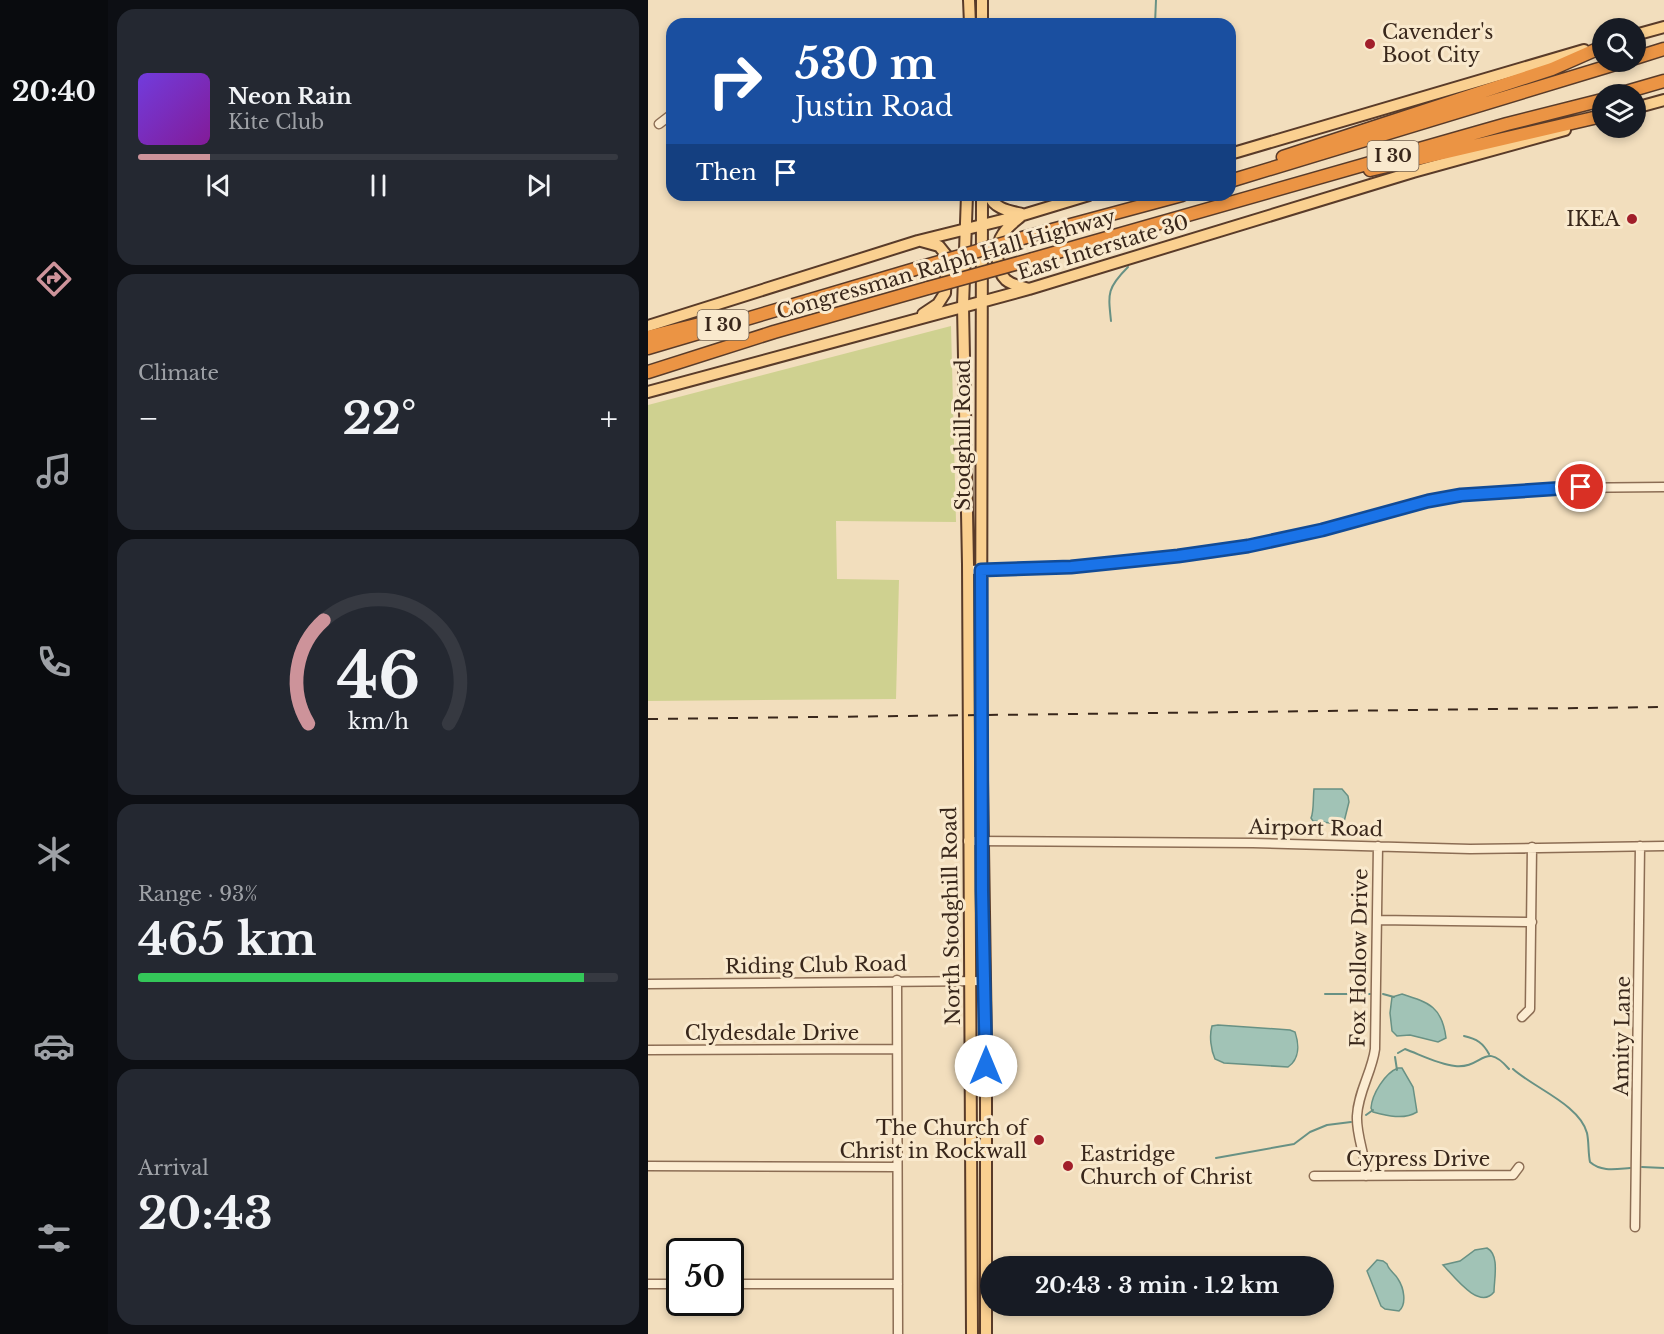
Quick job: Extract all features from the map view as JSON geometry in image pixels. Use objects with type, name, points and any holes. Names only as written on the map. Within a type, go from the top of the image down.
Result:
[{"type":"highway","points":[[1646,55],[1664,49]]},
{"type":"highway","points":[[1236,176],[1318,144],[1552,69],[1592,51]]},
{"type":"highway","name":"I 30","points":[[1236,177],[1592,71]]},
{"type":"highway","points":[[1646,86],[1664,81]]},
{"type":"highway","name":"Congressman Ralph Hall Highway","points":[[648,372],[774,332],[928,288],[1507,124],[1592,103]]},
{"type":"highway","points":[[1186,216],[1222,210],[1365,172],[1592,119]]},
{"type":"highway","name":"Congressman Ralph Hall Highway","points":[[648,348],[1026,237],[1160,201]]},
{"type":"highway","points":[[648,337],[798,303]]},
{"type":"highway","points":[[648,379],[754,343],[774,332]]},
{"type":"main road","points":[[969,0],[970,18]]},
{"type":"main road","points":[[982,0],[982,18]]},
{"type":"main road","points":[[1646,32],[1664,27]]},
{"type":"main road","points":[[1236,152],[1592,49]]},
{"type":"main road","points":[[1646,105],[1664,100]]},
{"type":"main road","name":"East Interstate 30","points":[[648,392],[1029,289],[1413,172],[1592,120]]},
{"type":"main road","name":"Stodghill Road","points":[[967,201],[963,306],[968,570]]},
{"type":"main road","name":"Stodghill Road","points":[[981,570],[982,201]]},
{"type":"main road","points":[[991,201],[1002,208],[1023,214]]},
{"type":"main road","points":[[648,326],[918,241],[1068,201]]},
{"type":"main road","points":[[1023,214],[1002,234],[997,248],[1001,274],[1012,284],[1029,289]]},
{"type":"main road","points":[[915,320],[943,299],[947,270],[945,250],[939,246],[918,241]]},
{"type":"main road","name":"North Stodghill Road","points":[[968,570],[972,1334]]},
{"type":"main road","name":"North Stodghill Road","points":[[981,570],[986,1334]]},
{"type":"street","points":[[659,124],[666,119]]},
{"type":"street","points":[[968,570],[1123,563],[1248,546],[1322,530],[1428,501],[1461,495],[1560,488],[1664,487]]},
{"type":"street","name":"Airport Road","points":[[968,841],[1457,849],[1664,846]]},
{"type":"street","name":"Fox Hollow Drive","points":[[1366,1176],[1366,1161],[1357,1116],[1360,1095],[1373,1064],[1375,1048],[1378,846]]},
{"type":"street","name":"Amity Lane","points":[[1635,1227],[1640,846]]},
{"type":"street","points":[[1522,1017],[1530,1009],[1532,847]]},
{"type":"street","points":[[1377,920],[1532,922]]},
{"type":"street","points":[[897,980],[898,1334]]},
{"type":"street","name":"Riding Club Road","points":[[648,984],[985,981]]},
{"type":"street","name":"Clydesdale Drive","points":[[648,1050],[897,1049]]},
{"type":"street","points":[[648,1166],[897,1167]]},
{"type":"street","name":"Cypress Drive","points":[[1314,1176],[1513,1175],[1519,1167]]},
{"type":"street","points":[[648,1284],[666,1284]]},
{"type":"street","points":[[744,1284],[898,1284]]},
{"type":"green space","points":[[951,326],[956,522],[836,521],[837,579],[899,580],[896,699],[648,701],[648,405]]},
{"type":"shaded area","points":[[1314,789],[1342,789],[1348,796],[1349,802],[1344,822],[1339,824],[1313,821],[1311,818]]},
{"type":"shaded area","points":[[1402,994],[1420,1000],[1438,1013],[1446,1038],[1438,1042],[1410,1035],[1397,1036],[1392,1031],[1390,1013],[1392,997]]},
{"type":"shaded area","points":[[1212,1026],[1290,1030],[1295,1032],[1298,1046],[1297,1056],[1288,1067],[1224,1063],[1215,1059],[1212,1047]]},
{"type":"shaded area","points":[[1402,1068],[1413,1087],[1417,1112],[1401,1117],[1373,1112],[1372,1102],[1377,1091],[1388,1074]]},
{"type":"shaded area","points":[[1487,1248],[1494,1256],[1495,1262],[1494,1292],[1488,1297],[1481,1297],[1467,1289],[1443,1265],[1460,1261],[1475,1250]]},
{"type":"shaded area","points":[[1377,1260],[1387,1264],[1400,1283],[1404,1300],[1399,1311],[1385,1309],[1381,1306],[1367,1271]]},
{"type":"waterway","points":[[1155,18],[1156,0]]},
{"type":"waterway","points":[[1111,321],[1109,304],[1111,291],[1116,280],[1128,267]]},
{"type":"waterway","points":[[1325,994],[1370,994]]},
{"type":"waterway","points":[[1383,994],[1394,997]]},
{"type":"waterway","points":[[1464,1036],[1479,1042],[1489,1054]]},
{"type":"waterway","points":[[1398,1053],[1405,1049],[1455,1066],[1472,1064],[1488,1056],[1501,1061],[1509,1069]]},
{"type":"waterway","points":[[1395,1057],[1397,1070]]},
{"type":"waterway","points":[[1513,1069],[1566,1105],[1583,1123],[1587,1133],[1590,1162],[1604,1169],[1630,1168]]},
{"type":"waterway","points":[[1366,1115],[1373,1110]]},
{"type":"waterway","points":[[1216,1158],[1294,1144],[1310,1132],[1327,1125],[1351,1122]]},
{"type":"waterway","points":[[1642,1167],[1664,1168]]},
{"type":"railway","points":[[648,719],[1664,707]]},
{"type":"place","name":"Cavender's Boot City","points":[[1370,44]]},
{"type":"place","name":"IKEA","points":[[1632,219]]},
{"type":"place","name":"The Church of Christ in Rockwall","points":[[1039,1140]]},
{"type":"place","name":"Eastridge Church of Christ","points":[[1068,1166]]},
{"type":"route","points":[[986,1066],[982,891],[981,570],[1071,567],[1178,556],[1248,546],[1322,530],[1428,501],[1461,495],[1581,487]]}]
